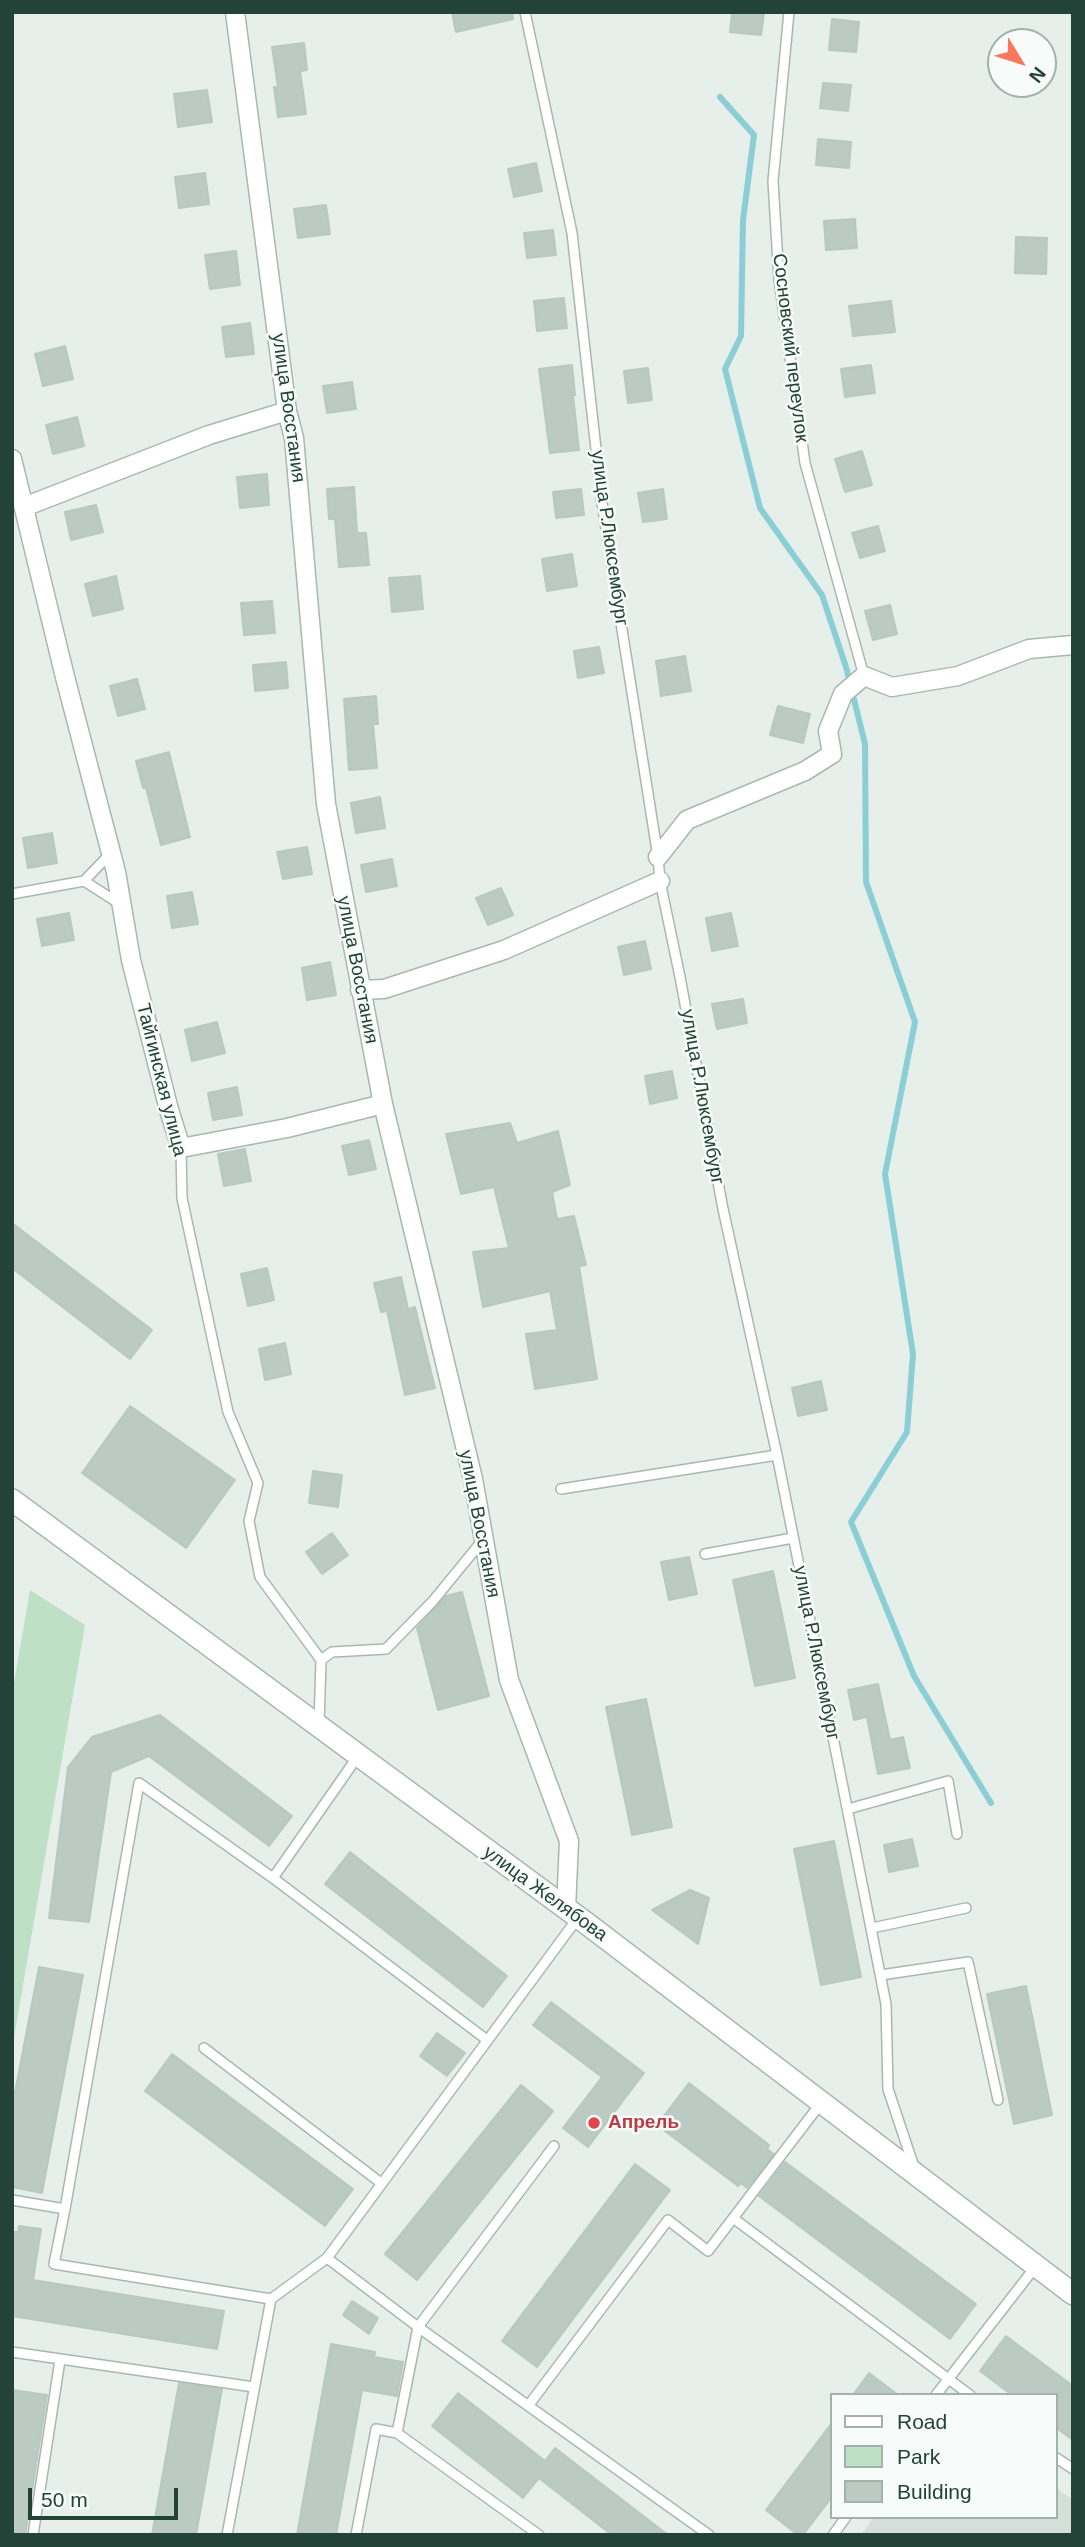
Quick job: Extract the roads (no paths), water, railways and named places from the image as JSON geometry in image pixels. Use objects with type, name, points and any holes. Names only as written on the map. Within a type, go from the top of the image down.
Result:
[{"type":"street","name":"улица Восстания","points":[[235,12],[287,411],[294,438],[326,804],[383,1104],[473,1479],[509,1680],[569,1841],[572,1913]]},
{"type":"street","points":[[24,507],[209,435],[287,411]]},
{"type":"street","name":"Тайгинская улица","points":[[12,459],[111,853],[131,960],[181,1148]]},
{"type":"street","points":[[658,857],[687,820],[805,771],[832,754],[828,730],[843,694],[864,676],[892,687],[958,676],[1030,649],[1073,645]]},
{"type":"street","points":[[360,990],[384,989],[504,950],[660,881]]},
{"type":"street","points":[[181,1148],[287,1128],[383,1104]]},
{"type":"street","name":"улица Желябова","points":[[12,1500],[572,1913],[1073,2294]]},
{"type":"lane","name":"улица Р.Люксембург","points":[[524,12],[572,233],[602,503],[660,881],[723,1209],[776,1455],[887,2004],[888,2090],[917,2174]]},
{"type":"lane","name":"Сосновский переулок","points":[[789,12],[773,181],[779,280],[804,463],[864,676]]},
{"type":"lane","points":[[12,894],[84,881],[111,853]]},
{"type":"lane","points":[[84,881],[121,905]]},
{"type":"lane","name":"Тайгинская улица","points":[[181,1148],[182,1198],[228,1412],[258,1483],[249,1521],[260,1577],[321,1660]]},
{"type":"lane","points":[[561,1489],[776,1455]]},
{"type":"lane","points":[[705,1554],[793,1538]]},
{"type":"lane","points":[[319,1725],[321,1660],[332,1652],[386,1649],[433,1601],[484,1540]]},
{"type":"lane","points":[[273,1878],[358,1756]]},
{"type":"lane","points":[[848,1809],[948,1781],[957,1834]]},
{"type":"lane","points":[[271,2299],[54,2264],[139,1783],[273,1878],[487,2040]]},
{"type":"lane","points":[[872,1928],[966,1908]]},
{"type":"lane","points":[[227,2535],[271,2299],[327,2258],[487,2040],[572,1913]]},
{"type":"lane","points":[[881,1975],[968,1962],[998,2100]]},
{"type":"lane","points":[[204,2048],[382,2183]]},
{"type":"lane","points":[[528,2406],[668,2220],[708,2251],[821,2103]]},
{"type":"lane","points":[[397,2433],[418,2328],[554,2146]]},
{"type":"lane","points":[[12,2200],[65,2209]]},
{"type":"lane","points":[[733,2218],[967,2393]]},
{"type":"lane","points":[[327,2258],[418,2328],[709,2535]]},
{"type":"lane","points":[[938,2393],[1036,2266]]},
{"type":"lane","points":[[12,2352],[254,2387]]},
{"type":"lane","points":[[33,2535],[60,2360]]},
{"type":"lane","points":[[356,2535],[376,2429],[397,2433],[539,2535]]},
{"type":"lane","points":[[1057,2458],[1073,2469]]},
{"type":"lane","points":[[833,2535],[845,2519]]},
{"type":"waterway","points":[[720,97],[754,135],[743,220],[741,336],[725,369],[760,508],[822,595],[846,667],[865,744],[866,882],[915,1022],[885,1174],[913,1354],[907,1432],[851,1522],[914,1676],[991,1803]]},
{"type":"place","name":"Апрель","points":[[594,2123]]}]
